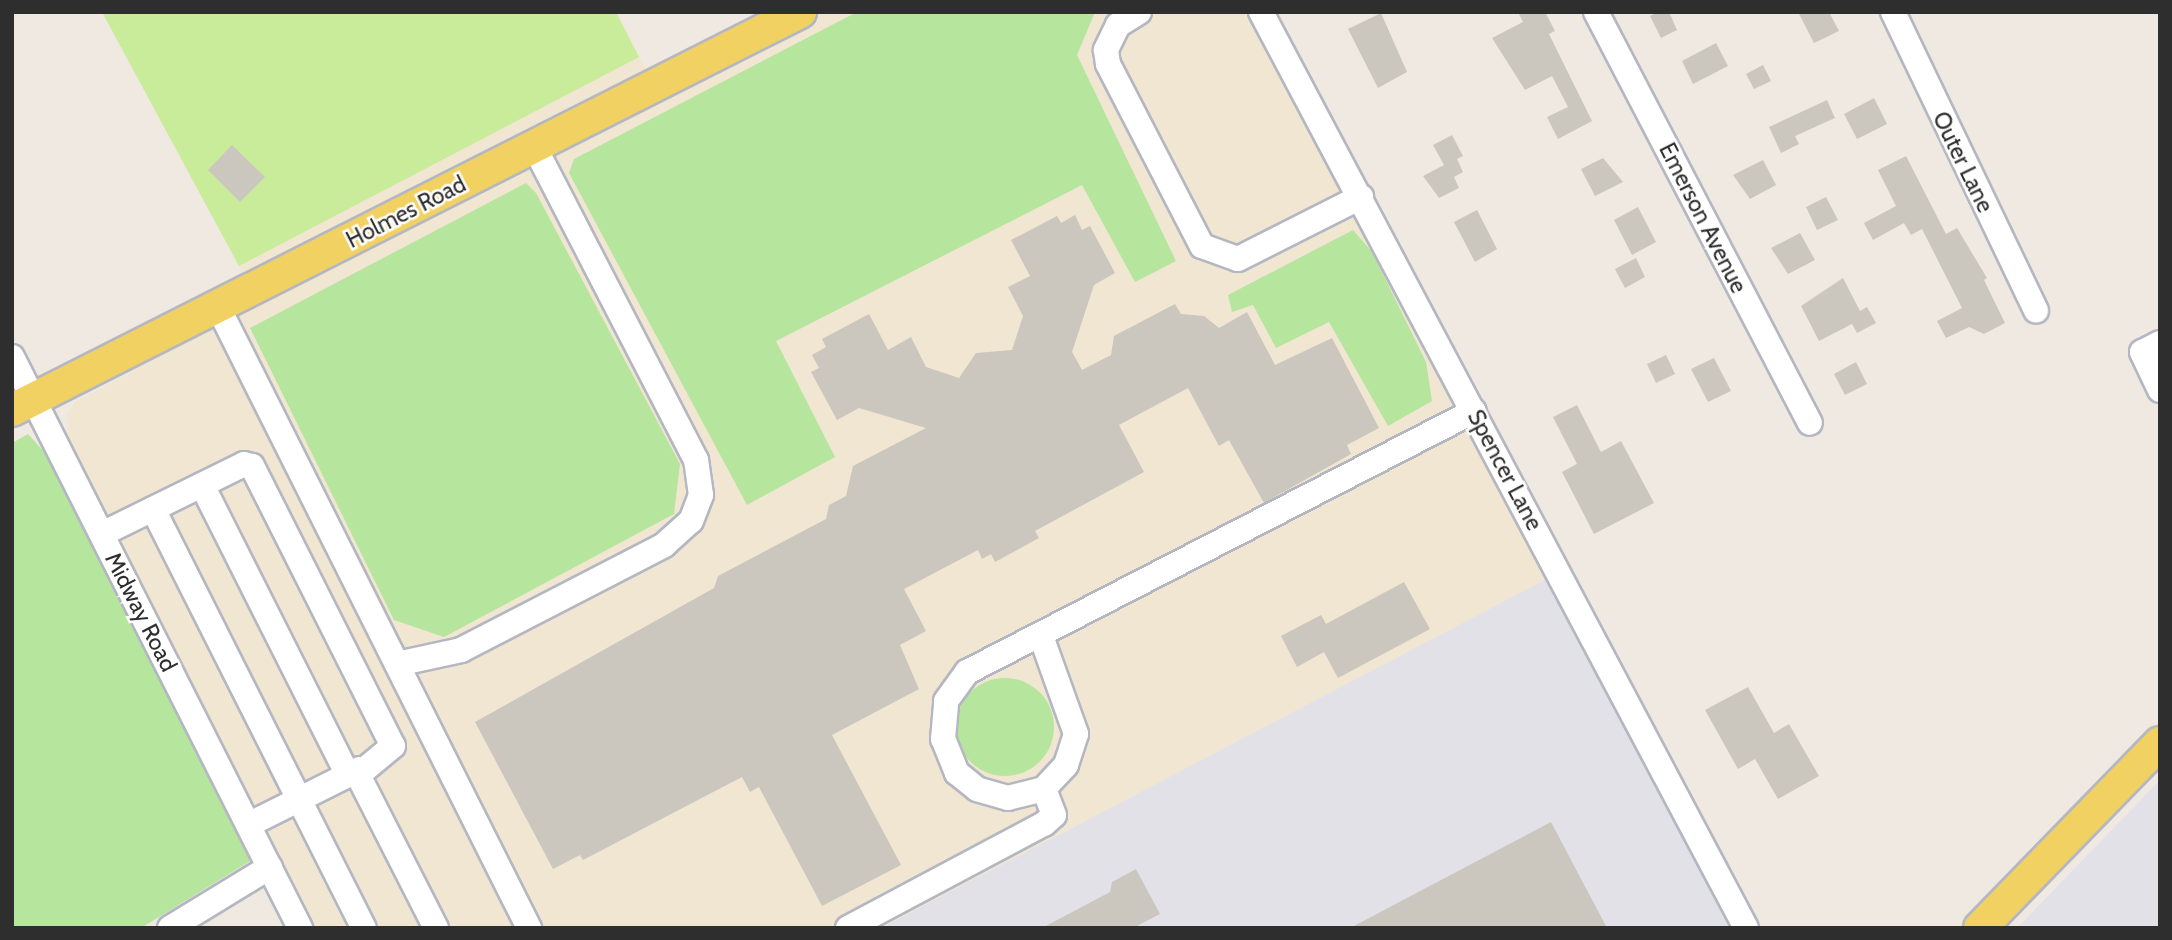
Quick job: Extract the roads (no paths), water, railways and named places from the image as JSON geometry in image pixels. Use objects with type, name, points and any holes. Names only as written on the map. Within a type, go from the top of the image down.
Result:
[{"type":"main road","name":"Holmes Road","points":[[23,405],[800,12]]},
{"type":"main road","points":[[1980,928],[2160,743]]},
{"type":"street","points":[[1139,12],[1114,32],[1106,50],[1108,64],[1202,246],[1238,259],[1361,197]]},
{"type":"street","name":"Spencer Lane","points":[[1261,12],[1746,928]]},
{"type":"street","name":"Emerson Avenue","points":[[1596,12],[1810,423]]},
{"type":"street","name":"Outer Lane","points":[[1893,12],[2036,310]]},
{"type":"street","points":[[397,664],[461,650],[664,545],[691,521],[701,495],[696,460],[535,148]]},
{"type":"street","points":[[218,307],[529,928]]},
{"type":"street","points":[[2160,343],[2141,352],[2160,390]]},
{"type":"street","name":"Midway Road","points":[[12,357],[23,405],[102,534],[300,928]]},
{"type":"street","points":[[1041,636],[1076,734],[1066,765],[1044,789],[1008,798],[976,789],[957,774],[943,739],[946,701],[967,673],[1474,411]]},
{"type":"street","points":[[102,534],[244,464],[252,466],[393,746],[354,772],[248,825]]},
{"type":"street","points":[[202,485],[354,772],[358,775],[436,928]]},
{"type":"street","points":[[153,509],[364,928]]},
{"type":"street","points":[[848,928],[1044,824],[1054,814],[1044,789]]},
{"type":"street","points":[[170,928],[197,920],[270,867]]}]
